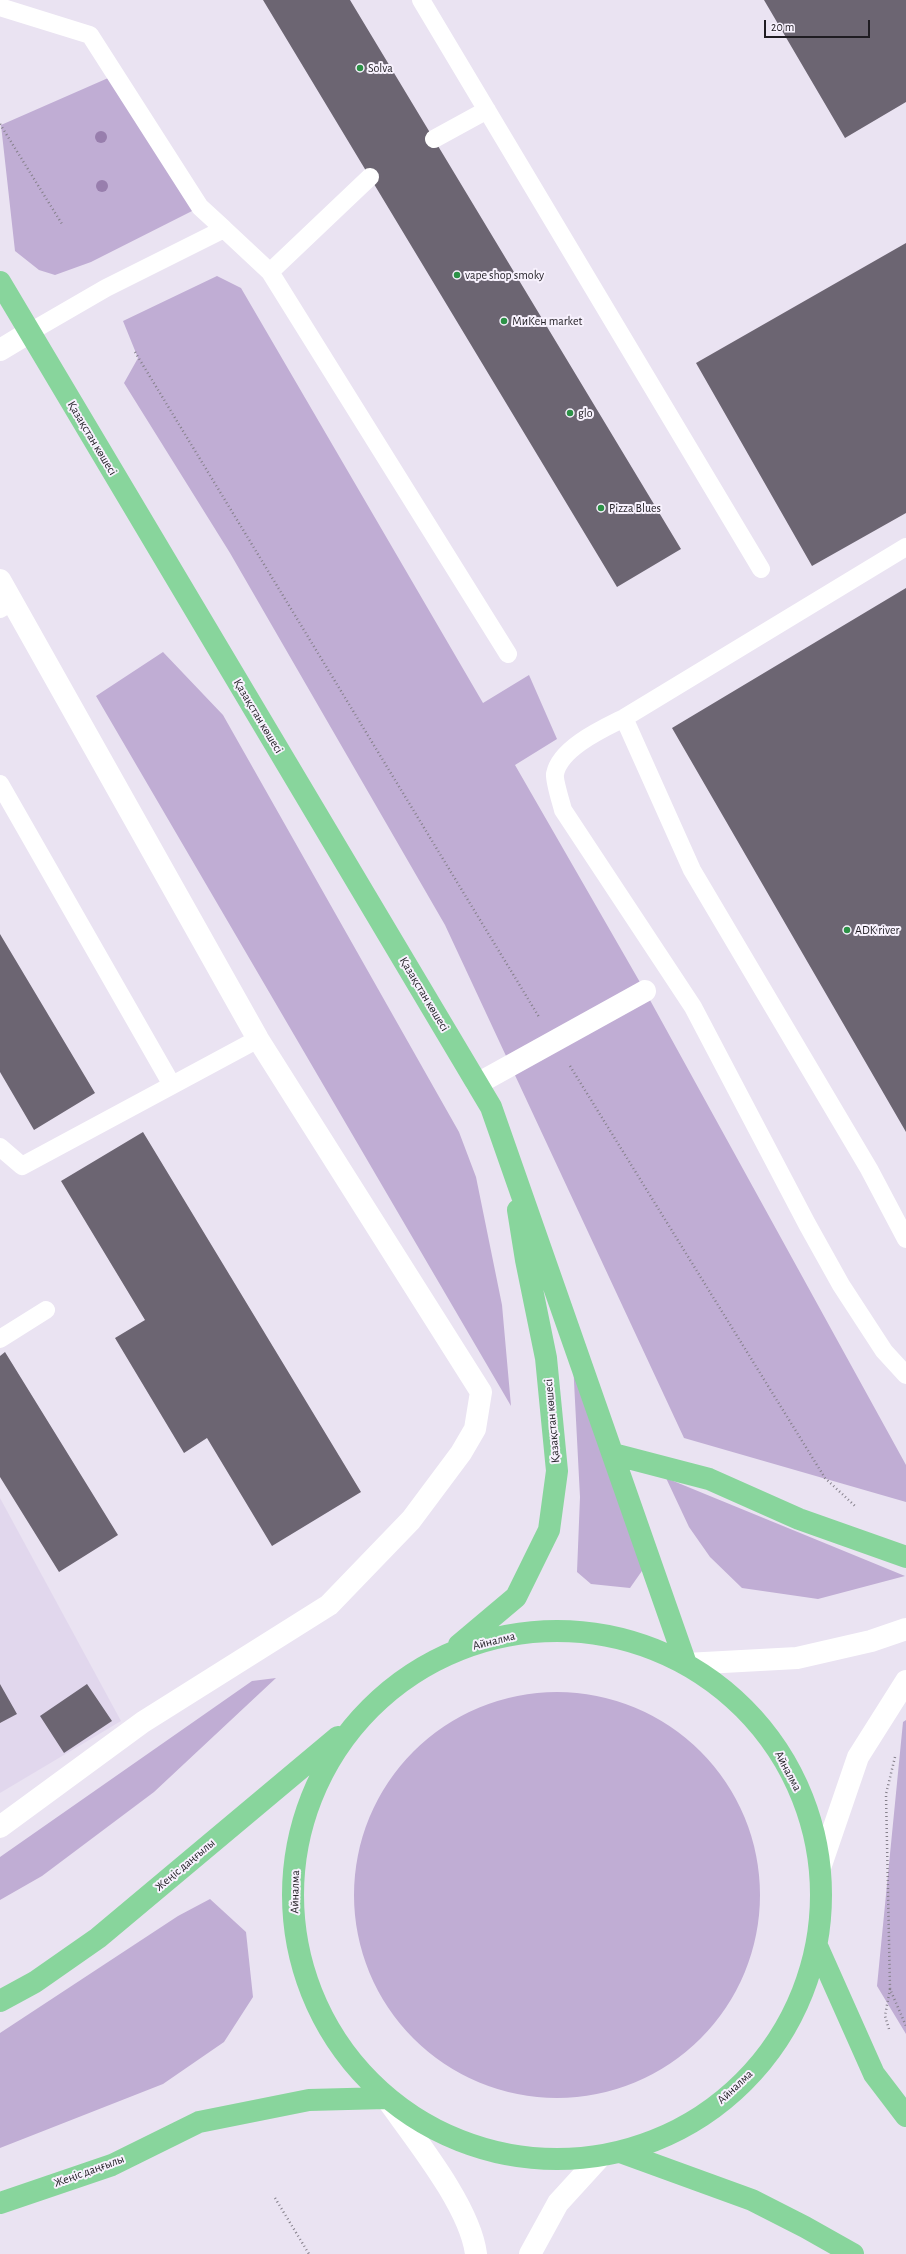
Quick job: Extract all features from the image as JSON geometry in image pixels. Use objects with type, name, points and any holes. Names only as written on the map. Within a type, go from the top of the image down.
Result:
[{"type":"main road","name":"Қазақстан көшесі","points":[[0,282],[491,1107],[509,1153],[686,1664]]},
{"type":"main road","name":"Қазақстан көшесі","points":[[449,1654],[516,1597],[548,1530],[557,1471],[546,1358],[526,1260],[509,1153]]},
{"type":"main road","points":[[613,1454],[708,1479],[799,1520],[906,1557]]},
{"type":"main road","name":"Айналма","points":[[545,1631],[594,1634],[641,1644],[686,1664],[728,1693],[763,1729],[791,1772],[810,1818],[820,1868],[821,1907],[817,1946],[799,2003],[768,2055],[726,2098],[676,2132],[610,2155],[543,2160],[486,2151],[434,2130],[386,2098],[353,2065],[327,2026],[307,1983],[296,1937],[293,1890],[298,1842],[312,1797],[333,1755],[362,1717],[377,1702],[411,1675],[449,1654],[496,1638],[545,1631]]},
{"type":"main road","name":"Жеңіс даңғылы","points":[[0,2001],[35,1982],[98,1938],[362,1717]]},
{"type":"main road","points":[[817,1946],[874,2074],[906,2116]]},
{"type":"main road","name":"Жеңіс даңғылы","points":[[0,2203],[112,2165],[199,2122],[309,2100],[386,2098]]},
{"type":"main road","points":[[610,2155],[752,2200],[853,2254]]},
{"type":"street","points":[[0,350],[30,332]]},
{"type":"street","points":[[0,580],[6,605],[258,1039],[481,1392],[475,1429],[461,1453],[411,1520],[328,1605],[143,1722],[0,1827]]},
{"type":"street","points":[[477,1084],[645,991]]},
{"type":"street","points":[[686,1664],[797,1658],[871,1642],[906,1629]]},
{"type":"street","points":[[820,1868],[858,1757],[906,1681]]},
{"type":"street","points":[[386,2098],[454,2196],[475,2243],[476,2254]]},
{"type":"street","points":[[530,2254],[558,2203],[610,2155]]},
{"type":"lane","points":[[421,0],[761,569]]},
{"type":"lane","points":[[0,7],[90,35],[200,207],[270,272],[508,654]]},
{"type":"lane","points":[[434,139],[487,110]]},
{"type":"lane","points":[[270,272],[370,177]]},
{"type":"lane","points":[[30,332],[106,288],[224,229]]},
{"type":"lane","points":[[906,547],[624,718],[593,733],[562,757],[555,774],[563,810],[693,1007],[841,1285],[884,1351],[906,1375]]},
{"type":"lane","points":[[624,718],[692,870],[869,1169],[906,1239]]},
{"type":"lane","points":[[0,784],[172,1085]]},
{"type":"lane","points":[[0,1147],[22,1166],[258,1039]]},
{"type":"lane","points":[[0,1339],[46,1310]]},
{"type":"path","points":[[0,124],[62,224]]},
{"type":"path","points":[[135,352],[541,1020],[557,1040],[568,1063],[825,1478],[857,1508]]},
{"type":"path","points":[[889,2031],[885,2016],[890,1989],[886,1794],[896,1750]]},
{"type":"path","points":[[890,1989],[906,2026]]},
{"type":"path","points":[[275,2198],[309,2254]]},
{"type":"shaded area","points":[[115,75],[200,207],[91,262],[55,275],[39,270],[15,251],[1,125]]},
{"type":"shaded area","points":[[217,276],[241,288],[483,703],[529,675],[557,739],[515,765],[645,991],[906,1465],[906,1502],[684,1438],[445,925],[230,553],[124,383],[138,358],[123,321]]},
{"type":"shaded area","points":[[163,652],[223,715],[459,1132],[476,1177],[502,1305],[511,1406],[96,696]]},
{"type":"shaded area","points":[[572,1343],[644,1568],[630,1588],[591,1584],[577,1572],[580,1497]]},
{"type":"shaded area","points":[[666,1478],[905,1576],[818,1599],[742,1588],[710,1557],[689,1527]]},
{"type":"shaded area","points":[[0,1498],[121,1721],[0,1793]]},
{"type":"shaded area","points":[[276,1678],[154,1792],[42,1876],[0,1900],[0,1857],[252,1681]]},
{"type":"shaded area","points":[[557,1692],[597,1696],[616,1701],[653,1716],[686,1738],[714,1766],[736,1799],[751,1836],[756,1855],[760,1895],[756,1935],[751,1954],[736,1991],[714,2024],[686,2052],[653,2074],[616,2089],[597,2094],[557,2098],[517,2094],[498,2089],[461,2074],[428,2052],[400,2024],[378,1991],[363,1954],[358,1935],[354,1895],[358,1855],[363,1836],[378,1799],[400,1766],[428,1738],[461,1716],[498,1701],[517,1696]]},
{"type":"shaded area","points":[[906,1720],[906,2034],[877,1986],[903,1722]]},
{"type":"shaded area","points":[[210,1899],[246,1932],[253,1997],[224,2042],[163,2084],[0,2148],[0,2033],[178,1916]]},
{"type":"building","points":[[263,0],[350,0],[681,549],[617,587]]},
{"type":"building","points":[[764,0],[906,0],[906,102],[845,138]]},
{"type":"building","points":[[906,243],[906,513],[812,566],[696,363]]},
{"type":"building","name":"ADK river","points":[[906,588],[906,1132],[672,728]]},
{"type":"building","points":[[0,934],[95,1093],[34,1130],[0,1072]]},
{"type":"building","points":[[143,1132],[361,1492],[272,1546],[207,1438],[184,1453],[115,1338],[145,1320],[61,1181]]},
{"type":"building","points":[[5,1352],[118,1535],[59,1572],[0,1477],[0,1356]]},
{"type":"building","points":[[0,1684],[17,1714],[0,1723]]},
{"type":"building","points":[[87,1684],[112,1721],[64,1753],[40,1716]]},
{"type":"place","name":"Solva","points":[[360,68]]},
{"type":"place","name":"vape shop smoky","points":[[457,275]]},
{"type":"place","name":"МиКен market","points":[[504,321]]},
{"type":"place","name":"glo","points":[[570,413]]},
{"type":"place","name":"Pizza Blues","points":[[601,508]]},
{"type":"place","name":"ADK river","points":[[847,930]]}]
